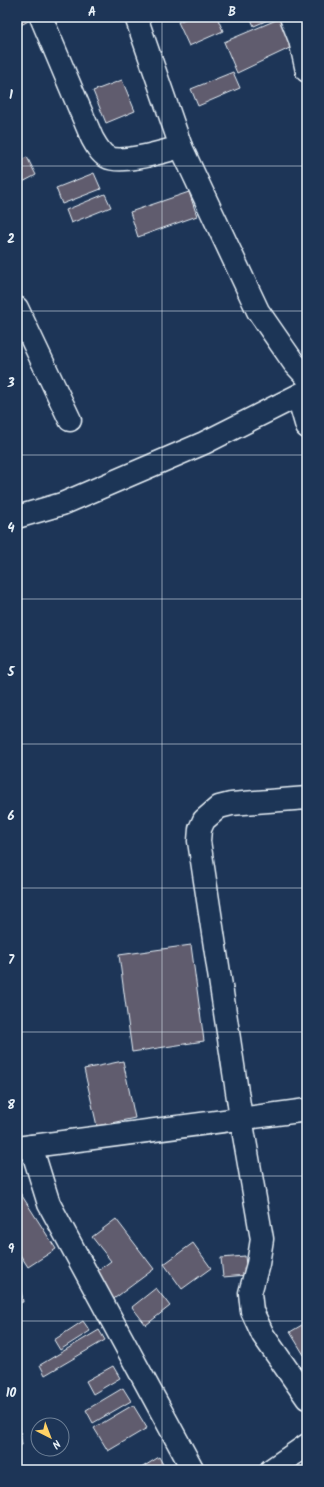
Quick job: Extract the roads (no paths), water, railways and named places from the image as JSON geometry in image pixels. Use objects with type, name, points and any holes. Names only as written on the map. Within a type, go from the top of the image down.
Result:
[{"type":"street","points":[[41,17],[92,138],[108,158],[122,160],[181,147]]},
{"type":"street","points":[[136,17],[181,147],[258,311],[294,363],[304,388],[307,427]]},
{"type":"street","points":[[291,17],[300,40],[307,71]]},
{"type":"street","points":[[17,308],[70,420]]},
{"type":"street","points":[[17,517],[69,501],[204,443],[304,388]]},
{"type":"street","points":[[307,798],[231,804],[219,807],[204,820],[200,829],[199,841],[241,1118],[262,1239],[258,1264],[250,1293],[252,1311],[263,1335],[307,1398]]},
{"type":"street","points":[[193,1470],[49,1204],[24,1147],[307,1110]]},
{"type":"street","points":[[271,1470],[307,1445]]}]
